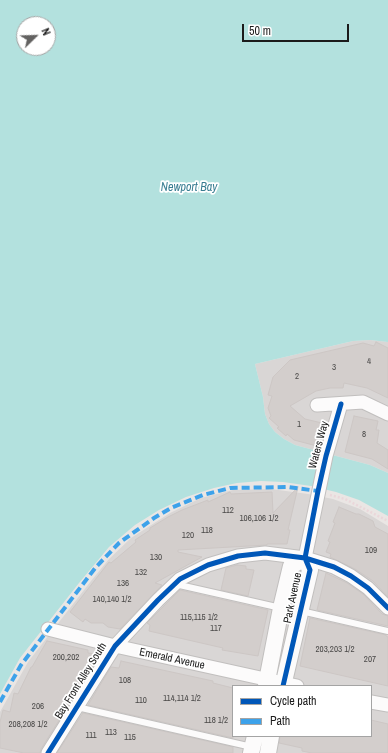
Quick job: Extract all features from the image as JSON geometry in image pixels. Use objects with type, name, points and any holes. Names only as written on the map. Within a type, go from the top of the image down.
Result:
[{"type":"street","points":[[317,405],[363,402],[388,414]]},
{"type":"street","name":"Waters Way","points":[[318,491],[326,456],[341,404]]},
{"type":"street","name":"Park Avenue","points":[[279,684],[301,611],[310,570],[305,558],[318,491]]},
{"type":"street","name":"Bay Front Alley South","points":[[48,753],[115,646],[180,579],[208,564],[238,556],[265,553],[305,558],[334,568],[351,576],[368,588],[388,608]]},
{"type":"street","name":"Park Avenue","points":[[279,684],[281,608],[291,566],[305,558]]},
{"type":"street","name":"Emerald Avenue","points":[[48,629],[279,684]]},
{"type":"street","points":[[372,702],[388,706]]},
{"type":"lane","points":[[175,584],[281,608]]},
{"type":"lane","points":[[301,611],[388,631]]},
{"type":"lane","points":[[77,707],[252,745]]},
{"type":"path","points":[[318,491],[345,499],[388,521]]},
{"type":"shaded area","points":[[370,340],[388,342],[388,473],[370,465],[295,445],[275,432],[269,424],[265,414],[263,397],[255,364],[353,341]]},
{"type":"shaded area","points":[[271,489],[308,494],[333,499],[360,509],[388,526],[388,753],[0,753],[0,712],[28,662],[91,581],[109,559],[131,538],[170,513],[201,498],[233,490]]},
{"type":"water","name":"Newport Bay","points":[[0,0],[388,0],[388,342],[370,340],[353,341],[255,364],[263,397],[265,414],[269,424],[275,432],[295,445],[370,465],[388,473],[388,516],[359,500],[336,492],[311,486],[283,482],[261,481],[237,483],[214,488],[186,497],[159,510],[135,525],[109,547],[20,658],[0,694]]},
{"type":"building","points":[[376,342],[388,348],[388,398],[367,388],[344,383],[343,388],[330,388],[316,391],[290,406],[305,419],[322,423],[317,446],[294,440],[287,434],[286,436],[269,418],[271,416],[268,408],[272,396],[268,395],[273,377],[290,360],[363,343],[374,346]]},
{"type":"building","points":[[354,416],[378,421],[376,430],[379,430],[377,443],[388,450],[388,469],[372,459],[345,452]]},
{"type":"building","points":[[298,487],[288,530],[290,530],[287,544],[178,550],[178,552],[202,557],[155,583],[162,585],[120,629],[108,627],[103,623],[91,623],[85,619],[83,622],[70,612],[109,562],[111,563],[136,542],[135,540],[150,530],[150,528],[168,517],[182,510],[208,500],[208,502],[230,492],[231,494],[272,492],[273,513]]},
{"type":"building","points":[[339,507],[373,521],[375,527],[388,534],[388,597],[373,581],[355,569],[330,557],[331,554],[326,552],[330,542],[328,541],[335,523],[333,522]]},
{"type":"building","points":[[237,565],[246,566],[246,569],[254,570],[248,596],[221,590],[226,568]]},
{"type":"building","points":[[326,573],[347,583],[363,594],[382,614],[388,616],[388,626],[317,610]]},
{"type":"building","points":[[180,590],[268,610],[258,656],[222,650],[223,648],[149,631],[150,625],[147,623]]},
{"type":"building","points":[[310,618],[386,635],[388,637],[388,686],[300,666]]},
{"type":"building","points":[[47,641],[88,650],[88,653],[95,654],[93,663],[95,663],[41,749],[40,753],[24,753],[0,748],[0,722],[3,710],[10,712],[14,693],[18,694],[31,667]]},
{"type":"building","points":[[121,661],[213,681],[213,683],[232,688],[233,738],[88,705],[111,667],[119,668]]},
{"type":"building","points":[[83,713],[233,747],[233,753],[57,753]]},
{"type":"building","points":[[372,720],[388,724],[388,753],[312,753],[302,751],[302,748],[279,743],[280,737],[372,737]]},
{"type":"marked path","points":[[0,702],[21,665],[96,567],[119,543],[154,518],[171,508],[203,495],[230,488],[288,487],[318,491]]},
{"type":"cycle path","points":[[283,685],[310,570],[305,558],[318,491],[326,456],[341,404]]},
{"type":"cycle path","points":[[48,753],[115,646],[180,579],[208,565],[238,556],[265,553],[305,558],[334,567],[351,576],[368,588],[388,608]]}]
